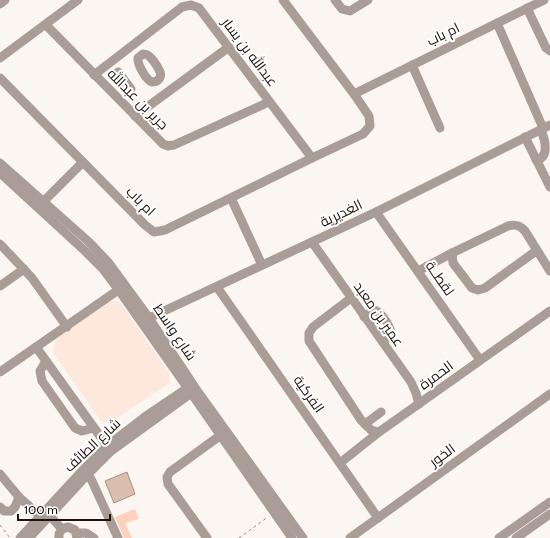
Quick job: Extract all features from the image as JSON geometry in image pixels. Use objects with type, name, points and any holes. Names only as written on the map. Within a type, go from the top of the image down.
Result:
[{"type":"street","points":[[0,4],[5,0]]},
{"type":"street","points":[[0,58],[78,0]]},
{"type":"street","name":"ام باب","points":[[0,78],[145,225],[154,232],[165,230],[363,134],[370,126],[369,116],[354,94],[282,0]]},
{"type":"street","points":[[335,0],[342,9],[350,11],[368,0]]},
{"type":"street","name":"ام باب","points":[[354,94],[544,0]]},
{"type":"street","name":"عبدالله بن يسار","points":[[94,75],[182,7],[191,5],[199,8],[312,158]]},
{"type":"street","points":[[527,8],[546,48],[550,51]]},
{"type":"street","points":[[497,23],[545,128],[548,148],[543,158],[536,160]]},
{"type":"street","name":"جرير بن عبدالله","points":[[46,25],[162,144],[168,146],[174,145],[269,102]]},
{"type":"street","points":[[132,46],[140,55]]},
{"type":"street","points":[[135,116],[229,47]]},
{"type":"street","points":[[412,65],[440,128]]},
{"type":"street","points":[[116,97],[130,88],[118,72]]},
{"type":"street","name":"الغديرية","points":[[146,321],[376,212],[545,128]]},
{"type":"street","points":[[526,137],[550,187]]},
{"type":"street","points":[[41,205],[83,162]]},
{"type":"street","name":"شارع واسط","points":[[0,163],[41,205]]},
{"type":"street","name":"شارع واسط","points":[[0,173],[89,242],[108,262],[122,287],[192,388],[292,538]]},
{"type":"street","points":[[231,198],[262,265]]},
{"type":"street","name":"لقطــة","points":[[376,212],[480,360]]},
{"type":"street","points":[[418,271],[452,252],[508,226],[514,225],[520,226],[525,231],[536,251],[550,271]]},
{"type":"street","name":"عمير بن معبد","points":[[312,242],[411,382],[419,404]]},
{"type":"street","points":[[0,244],[24,269],[67,326]]},
{"type":"street","points":[[452,252],[454,263],[472,288],[478,290],[485,288],[536,251]]},
{"type":"street","points":[[0,286],[24,269]]},
{"type":"street","points":[[0,372],[122,287]]},
{"type":"street","name":"الفركية","points":[[218,287],[378,518]]},
{"type":"street","points":[[351,298],[313,327],[309,333],[308,341],[365,424],[371,430],[379,432]]},
{"type":"street","points":[[364,317],[374,310],[378,311],[391,331],[389,337],[382,341]]},
{"type":"street","name":"الحمرة","points":[[340,463],[379,432],[550,310]]},
{"type":"street","points":[[36,347],[44,365],[90,429],[109,449]]},
{"type":"street","points":[[44,365],[40,374],[42,381],[75,428],[80,431],[90,429]]},
{"type":"street","name":"شارع الطائف","points":[[20,538],[40,516],[109,449],[145,425],[192,388]]},
{"type":"street","name":"الخور","points":[[350,538],[550,394]]},
{"type":"street","points":[[365,424],[381,412]]},
{"type":"street","points":[[206,538],[168,484],[167,477],[170,472],[223,434]]},
{"type":"street","name":"شارع واسط","points":[[223,434],[303,538]]},
{"type":"street","points":[[85,473],[104,506],[118,538]]},
{"type":"street","name":"شارع الطائف","points":[[29,538],[50,516],[85,473]]},
{"type":"street","points":[[0,474],[19,497],[40,516]]},
{"type":"street","points":[[0,508],[4,511],[10,511],[16,507],[19,497]]},
{"type":"street","points":[[499,538],[550,502]]},
{"type":"street","points":[[516,538],[550,514]]},
{"type":"street","points":[[50,516],[60,534],[68,527],[72,528],[77,536],[86,533],[94,538]]},
{"type":"path","points":[[239,538],[274,513]]},
{"type":"path","points":[[0,525],[10,538]]},
{"type":"shaded area","points":[[110,301],[119,301],[170,374],[169,383],[111,422],[101,421],[53,352],[55,340]]},
{"type":"shaded area","points":[[135,509],[139,519],[125,523],[132,538],[124,538],[115,517]]},
{"type":"building","points":[[127,472],[135,494],[114,503],[105,481]]}]
